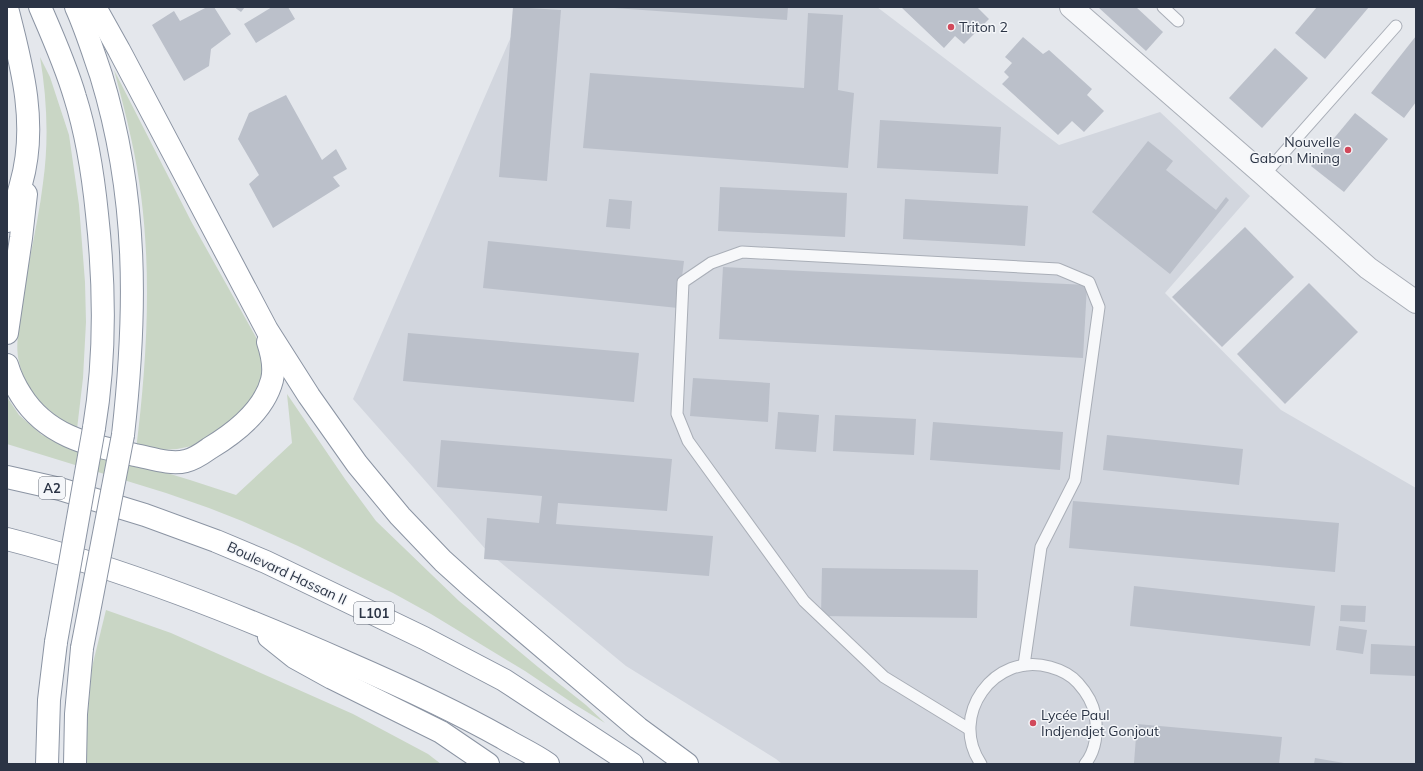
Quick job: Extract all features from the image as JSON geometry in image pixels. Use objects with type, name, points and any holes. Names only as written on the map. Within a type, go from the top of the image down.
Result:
[{"type":"highway","points":[[40,7],[56,42],[76,98],[87,143],[103,266],[104,324],[102,370],[94,428],[56,642],[49,700],[47,764]]},
{"type":"highway","points":[[75,764],[76,714],[82,648],[123,435],[129,382],[133,304],[131,239],[123,169],[117,136],[108,98],[93,51],[76,7]]},
{"type":"highway","points":[[95,7],[260,317],[291,370],[357,464],[416,534],[473,588],[638,728],[687,764]]},
{"type":"highway","points":[[7,8],[18,48],[29,123],[26,165],[12,213],[7,221]]},
{"type":"highway","points":[[7,333],[24,219],[28,179],[26,165]]},
{"type":"highway","points":[[7,365],[25,400],[45,423],[56,430],[66,435],[114,450],[160,460],[185,461],[204,452],[230,435],[246,422],[267,395],[274,371],[269,344],[260,317]]},
{"type":"highway","name":"A2","points":[[7,477],[97,500]]},
{"type":"highway","name":"Boulevard Hassan II","points":[[97,500],[152,517],[216,541],[330,591],[504,680],[632,764]]},
{"type":"highway","points":[[7,539],[133,577],[230,612],[249,622],[402,686],[485,728],[548,764]]},
{"type":"highway","points":[[249,622],[294,657],[332,678],[441,732],[488,764]]},
{"type":"street","points":[[1071,7],[1264,175],[1368,268],[1416,302]]},
{"type":"lane","points":[[1163,7],[1178,21]]},
{"type":"lane","points":[[1264,175],[1396,26]]},
{"type":"lane","points":[[969,728],[884,677],[804,601],[688,441],[677,414],[683,282],[711,263],[742,252],[1058,269],[1089,282],[1099,307],[1075,480],[1041,547],[1024,665]]},
{"type":"lane","points":[[981,764],[972,746],[969,728],[972,710],[983,689],[991,680],[1007,670],[1024,665],[1042,664],[1060,669],[1075,679],[1086,692],[1094,709],[1097,727],[1095,745],[1085,764]]},
{"type":"shaded area","points":[[524,7],[877,7],[1059,145],[1160,112],[1250,196],[1165,293],[1281,410],[1416,488],[1416,764],[782,764],[626,666],[488,552],[353,399]]},
{"type":"green space","points":[[40,57],[50,77],[69,135],[79,205],[85,282],[86,322],[83,378],[77,429],[49,410],[33,393],[22,373],[17,349],[21,308],[41,199],[45,167],[47,135],[44,88]]},
{"type":"green space","points":[[114,70],[192,223],[257,339],[265,364],[262,385],[237,416],[203,441],[192,446],[177,449],[136,450],[144,372],[147,293],[146,254],[138,176],[129,129]]},
{"type":"green space","points":[[287,394],[345,479],[376,521],[459,601],[586,705],[605,723],[525,671],[431,614],[393,593],[298,546],[209,508],[166,493],[7,444],[7,397],[19,415],[42,435],[236,495],[292,443]]},
{"type":"green space","points":[[106,610],[171,633],[353,714],[428,754],[441,764],[87,764],[86,732],[92,667]]},
{"type":"building","points":[[207,7],[214,7],[231,34],[211,49],[209,66],[184,81],[152,25],[174,11],[180,21]]},
{"type":"building","points":[[234,7],[245,7],[241,12]]},
{"type":"building","points":[[272,7],[288,7],[295,19],[256,43],[244,24]]},
{"type":"building","points":[[513,7],[561,10],[547,181],[499,177]]},
{"type":"building","points":[[614,7],[788,7],[787,20]]},
{"type":"building","name":"Triton 2","points":[[901,7],[977,7],[989,19],[964,44],[955,36],[944,48]]},
{"type":"building","points":[[1098,7],[1136,7],[1163,32],[1146,51]]},
{"type":"building","points":[[1317,7],[1369,7],[1325,59],[1295,33]]},
{"type":"building","points":[[808,13],[843,15],[838,90],[854,93],[848,168],[583,148],[590,73],[804,88]]},
{"type":"building","points":[[1416,36],[1416,102],[1404,118],[1371,93]]},
{"type":"building","points":[[1023,37],[1043,54],[1049,50],[1092,89],[1087,95],[1104,111],[1084,132],[1072,121],[1058,135],[1002,84],[1009,77],[1004,72],[1012,63],[1005,57]]},
{"type":"building","points":[[1275,48],[1308,78],[1262,128],[1229,98]]},
{"type":"building","points":[[286,95],[322,160],[336,149],[347,169],[333,177],[340,186],[273,228],[249,184],[259,175],[238,139],[249,113]]},
{"type":"building","points":[[1355,113],[1388,139],[1344,192],[1311,166]]},
{"type":"building","points":[[880,120],[1001,127],[998,174],[877,168]]},
{"type":"building","points":[[1148,141],[1173,161],[1166,170],[1216,210],[1226,197],[1229,200],[1170,274],[1092,212]]},
{"type":"building","points":[[720,187],[847,193],[845,237],[718,231]]},
{"type":"building","points":[[609,199],[632,201],[630,229],[606,227]]},
{"type":"building","points":[[905,199],[1028,206],[1025,246],[903,239]]},
{"type":"building","points":[[1245,227],[1294,277],[1222,347],[1172,297]]},
{"type":"building","points":[[488,241],[684,261],[678,308],[483,288]]},
{"type":"building","points":[[723,267],[1087,285],[1083,358],[719,339]]},
{"type":"building","points":[[1309,283],[1358,332],[1285,404],[1237,354]]},
{"type":"building","points":[[408,333],[639,353],[634,402],[403,381]]},
{"type":"building","points":[[693,378],[770,383],[768,422],[690,416]]},
{"type":"building","points":[[778,412],[819,415],[816,452],[775,449]]},
{"type":"building","points":[[835,415],[916,419],[914,455],[833,451]]},
{"type":"building","points":[[933,422],[1063,432],[1060,470],[930,460]]},
{"type":"building","points":[[1107,435],[1243,449],[1239,485],[1103,470]]},
{"type":"building","points":[[441,440],[672,459],[667,511],[558,503],[556,524],[713,536],[709,576],[484,559],[487,518],[539,523],[542,496],[437,487]]},
{"type":"building","points":[[1073,501],[1339,523],[1335,572],[1069,548]]},
{"type":"building","points":[[822,568],[978,570],[977,618],[821,616]]},
{"type":"building","points":[[1134,586],[1315,606],[1310,646],[1130,626]]},
{"type":"building","points":[[1341,605],[1366,606],[1365,622],[1340,621]]},
{"type":"building","points":[[1339,626],[1367,630],[1363,654],[1336,650]]},
{"type":"building","points":[[1371,644],[1416,646],[1416,676],[1370,674]]},
{"type":"building","points":[[1137,724],[1282,737],[1279,764],[1134,763]]},
{"type":"building","points":[[1315,758],[1344,763],[1344,764],[1314,764]]},
{"type":"place","name":"Triton 2","points":[[951,27]]},
{"type":"place","name":"Nouvelle Gabon Mining","points":[[1348,150]]},
{"type":"place","name":"Lycée Paul Indjendjet Gonjout","points":[[1033,723]]}]
